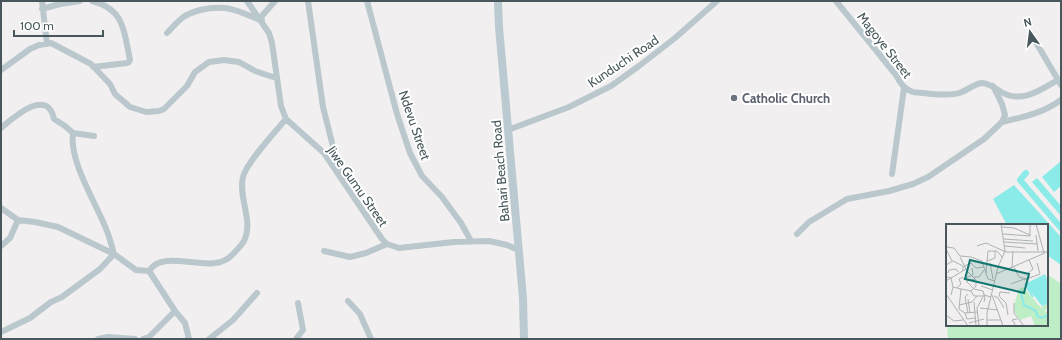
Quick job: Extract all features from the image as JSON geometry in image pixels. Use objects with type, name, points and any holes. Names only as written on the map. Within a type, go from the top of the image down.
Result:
[{"type":"street","points":[[42,1],[46,44]]},
{"type":"street","points":[[42,9],[80,1]]},
{"type":"street","points":[[92,1],[106,7],[117,15],[126,37],[130,60],[127,63],[93,67]]},
{"type":"street","points":[[149,271],[153,265],[168,261],[215,263],[231,256],[243,241],[247,231],[241,189],[244,171],[286,119],[281,106],[272,42],[269,33],[247,1]]},
{"type":"street","points":[[261,21],[261,17],[275,1]]},
{"type":"street","points":[[308,1],[323,107],[341,179]]},
{"type":"street","name":"Ndevu Street","points":[[367,1],[410,153],[422,176],[442,197],[461,223],[471,241]]},
{"type":"street","name":"Bahari Beach Road","points":[[498,1],[523,298],[524,339]]},
{"type":"street","name":"Kunduchi Road","points":[[508,130],[569,107],[611,86],[675,38],[718,1]]},
{"type":"street","name":"Magoye Street","points":[[836,1],[896,75],[904,88],[913,92],[960,93],[980,83],[986,83],[1007,95],[1019,97],[1034,93],[1059,82]]},
{"type":"street","points":[[167,33],[183,17],[191,13],[213,7],[226,7],[238,10],[261,21]]},
{"type":"street","points":[[1034,39],[1059,82]]},
{"type":"street","points":[[1,70],[30,49],[39,45],[52,43],[93,67],[110,84],[115,94],[130,107],[146,112],[159,112],[164,109],[187,86],[195,72],[214,60],[239,62],[276,78]]},
{"type":"street","points":[[993,86],[1002,104],[1004,115],[1002,122]]},
{"type":"street","points":[[892,174],[904,88]]},
{"type":"street","points":[[797,234],[809,222],[847,199],[889,191],[913,184],[928,177],[984,139],[1002,122],[1038,113],[1053,106],[1061,100]]},
{"type":"street","points":[[1,128],[17,114],[38,104],[47,106],[54,119],[65,126],[73,134],[94,136]]},
{"type":"street","name":"Jiwe Gumu Street","points":[[286,119],[324,153],[382,239],[387,244],[399,248],[471,241],[489,241],[507,245],[519,250]]},
{"type":"street","points":[[73,134],[72,140],[75,155],[83,179],[108,233],[114,254]]},
{"type":"street","points":[[1,208],[18,220],[58,227],[114,254],[136,270],[149,271]]},
{"type":"street","points":[[1,246],[10,238],[18,220]]},
{"type":"street","points":[[324,251],[350,257],[366,253],[387,244]]},
{"type":"street","points":[[1,332],[30,318],[51,302],[62,297],[100,268],[114,254]]},
{"type":"street","points":[[149,271],[175,311],[185,322],[189,339]]},
{"type":"street","points":[[209,339],[233,320],[257,293]]},
{"type":"street","points":[[348,301],[360,314],[371,339]]},
{"type":"street","points":[[296,339],[303,330],[298,303]]},
{"type":"street","points":[[143,339],[149,337],[175,311]]},
{"type":"street","points":[[98,339],[136,339]]},
{"type":"green space","points":[[1048,275],[1061,284],[1061,339],[948,339],[947,326],[1048,326]]},
{"type":"water","points":[[1061,161],[1061,186],[1054,192],[1042,177]]},
{"type":"water","points":[[1037,178],[1061,206],[1061,216],[1032,182]]},
{"type":"water","points":[[1014,185],[1061,237],[1061,265],[1048,256],[1048,224],[1006,224],[993,199]]},
{"type":"waterway","points":[[1026,173],[1020,180],[1061,228]]},
{"type":"place","name":"Catholic Church","points":[[734,98]]}]
